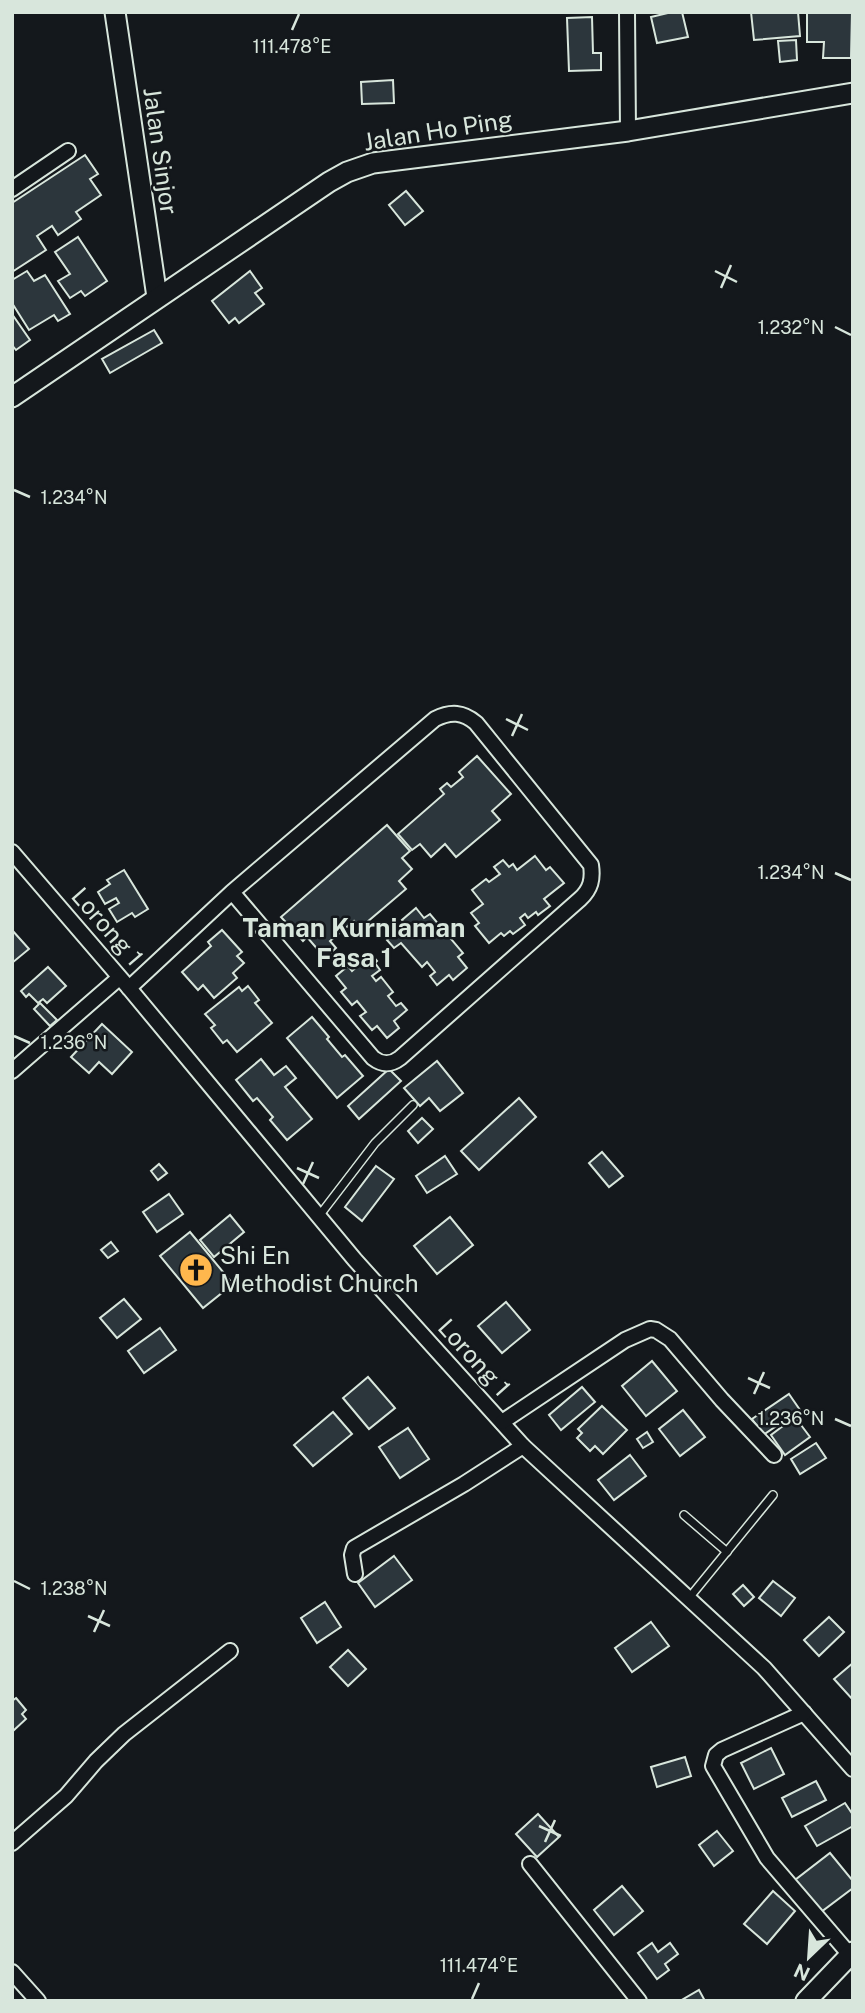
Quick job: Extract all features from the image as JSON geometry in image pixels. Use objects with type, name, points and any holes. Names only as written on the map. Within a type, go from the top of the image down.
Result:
[{"type":"street","name":"Jalan Sinjor","points":[[115,12],[157,297]]},
{"type":"street","points":[[627,12],[628,131]]},
{"type":"street","name":"Jalan Ho Ping","points":[[12,397],[157,297],[347,172],[396,158],[628,131],[853,93]]},
{"type":"street","points":[[12,188],[68,151]]},
{"type":"street","points":[[12,1071],[124,983],[435,719],[452,713],[470,717],[476,723],[591,865],[592,874],[591,884],[580,899],[400,1058],[389,1064],[383,1064],[373,1058],[232,892]]},
{"type":"street","name":"Lorong 1","points":[[12,852],[355,1260],[523,1446],[764,1668],[853,1769]]},
{"type":"street","points":[[502,1422],[625,1340],[650,1329],[670,1339],[774,1455]]},
{"type":"street","points":[[355,1574],[352,1555],[354,1548],[523,1446]]},
{"type":"street","points":[[12,1843],[66,1796],[124,1734],[230,1651]]},
{"type":"street","points":[[804,1713],[722,1750],[716,1755],[713,1766],[767,1858],[851,1954],[817,1997]]},
{"type":"street","points":[[530,1864],[639,2001]]},
{"type":"street","points":[[12,1972],[38,2001]]},
{"type":"lane","points":[[319,1216],[375,1143],[414,1105]]},
{"type":"lane","points":[[688,1599],[773,1495]]},
{"type":"lane","points":[[684,1515],[727,1552]]},
{"type":"building","points":[[682,12],[688,37],[657,43],[651,17]]},
{"type":"building","points":[[751,12],[798,12],[800,36],[754,40]]},
{"type":"building","points":[[807,12],[852,12],[851,58],[823,58],[824,42],[807,42]]},
{"type":"building","points":[[592,17],[593,53],[601,53],[601,70],[569,71],[567,18]]},
{"type":"building","points":[[796,40],[797,60],[780,62],[778,41]]},
{"type":"building","points":[[393,80],[394,103],[362,104],[361,82]]},
{"type":"building","points":[[85,155],[98,174],[90,179],[101,195],[76,212],[81,219],[58,235],[52,226],[37,236],[46,250],[12,272],[12,203]]},
{"type":"building","points":[[406,191],[423,211],[405,225],[389,205]]},
{"type":"building","points":[[78,237],[107,281],[85,296],[81,291],[70,298],[58,281],[70,274],[55,252]]},
{"type":"building","points":[[27,271],[34,281],[45,275],[70,314],[58,321],[54,315],[29,330],[12,303],[12,280]]},
{"type":"building","points":[[250,271],[262,288],[255,293],[264,304],[239,323],[235,318],[229,323],[212,301]]},
{"type":"building","points":[[12,314],[30,340],[16,350],[12,345]]},
{"type":"building","points":[[154,330],[162,343],[110,373],[102,359]]},
{"type":"building","points":[[477,756],[511,794],[492,811],[500,820],[456,857],[445,844],[431,857],[420,844],[412,850],[398,834],[444,794],[440,789],[447,783],[451,787],[463,777],[459,772]]},
{"type":"building","points":[[387,825],[410,851],[402,858],[412,869],[399,881],[406,889],[360,928],[354,921],[330,941],[336,948],[325,958],[307,937],[303,941],[281,917]]},
{"type":"building","points":[[535,856],[546,870],[550,867],[564,883],[544,899],[550,906],[538,915],[536,912],[528,918],[525,914],[520,918],[525,925],[513,934],[510,931],[504,936],[501,933],[489,943],[475,926],[479,923],[471,913],[483,904],[472,890],[486,879],[489,882],[500,874],[494,867],[503,860],[509,867],[513,864],[517,870]]},
{"type":"building","points":[[124,870],[148,909],[135,917],[132,913],[117,922],[109,909],[119,903],[116,898],[105,904],[98,892],[110,884],[107,880]]},
{"type":"building","points":[[416,908],[424,918],[430,914],[463,953],[458,957],[467,968],[453,980],[449,975],[437,985],[430,976],[435,972],[427,962],[422,967],[401,943],[394,948],[387,940],[405,924],[402,920]]},
{"type":"building","points":[[12,930],[29,949],[12,963]]},
{"type":"building","points":[[222,930],[242,952],[237,956],[244,963],[233,973],[237,978],[214,998],[203,985],[198,990],[182,972],[211,946],[208,942]]},
{"type":"building","points":[[371,954],[380,970],[372,976],[376,981],[381,977],[393,992],[388,996],[396,1006],[401,1003],[407,1010],[394,1021],[399,1028],[387,1038],[377,1026],[372,1030],[360,1016],[366,1012],[357,1001],[352,1005],[341,992],[346,988],[336,976],[348,966],[352,971]]},
{"type":"building","points":[[48,967],[66,986],[47,1003],[43,999],[38,1003],[29,994],[26,997],[21,991]]},
{"type":"building","points":[[248,986],[259,1000],[255,1003],[272,1023],[237,1052],[227,1040],[223,1043],[211,1028],[215,1025],[205,1014],[239,987],[242,991]]},
{"type":"building","points":[[40,1003],[57,1020],[50,1026],[34,1009]]},
{"type":"building","points":[[312,1017],[342,1057],[345,1055],[363,1076],[337,1098],[287,1038]]},
{"type":"building","points":[[102,1024],[132,1052],[112,1074],[99,1062],[89,1073],[71,1057]]},
{"type":"building","points":[[261,1059],[274,1075],[286,1066],[296,1078],[285,1087],[312,1119],[287,1140],[270,1120],[273,1117],[257,1098],[253,1101],[236,1080]]},
{"type":"building","points":[[437,1061],[463,1093],[440,1111],[429,1098],[420,1106],[404,1088]]},
{"type":"building","points":[[389,1069],[401,1081],[359,1119],[348,1106]]},
{"type":"building","points":[[519,1098],[536,1117],[479,1170],[461,1151]]},
{"type":"building","points":[[422,1118],[433,1129],[418,1143],[408,1131]]},
{"type":"building","points":[[602,1152],[623,1176],[609,1187],[589,1163]]},
{"type":"building","points":[[445,1156],[457,1174],[427,1193],[416,1176]]},
{"type":"building","points":[[159,1164],[167,1173],[158,1180],[151,1171]]},
{"type":"building","points":[[376,1166],[394,1179],[362,1221],[345,1207]]},
{"type":"building","points":[[169,1194],[183,1214],[157,1232],[143,1212]]},
{"type":"building","points":[[230,1215],[244,1232],[214,1257],[200,1240]]},
{"type":"building","points":[[450,1217],[473,1245],[437,1274],[414,1246]]},
{"type":"building","name":"Shi En Methodist Church","points":[[190,1232],[233,1284],[203,1308],[160,1256]]},
{"type":"building","points":[[111,1242],[118,1251],[108,1258],[101,1250]]},
{"type":"building","points":[[124,1299],[141,1319],[117,1338],[100,1318]]},
{"type":"building","points":[[506,1302],[530,1330],[502,1353],[478,1326]]},
{"type":"building","points":[[160,1328],[176,1350],[144,1373],[128,1351]]},
{"type":"building","points":[[652,1361],[677,1391],[646,1416],[622,1386]]},
{"type":"building","points":[[368,1377],[395,1408],[369,1429],[343,1398]]},
{"type":"building","points":[[582,1387],[595,1402],[561,1430],[549,1415]]},
{"type":"building","points":[[789,1394],[800,1410],[763,1435],[752,1419]]},
{"type":"building","points":[[602,1406],[627,1430],[603,1454],[595,1446],[590,1451],[577,1438],[582,1433],[578,1429]]},
{"type":"building","points":[[683,1410],[705,1437],[680,1456],[659,1429]]},
{"type":"building","points":[[333,1412],[352,1434],[313,1466],[294,1445]]},
{"type":"building","points":[[795,1417],[810,1437],[785,1455],[771,1435]]},
{"type":"building","points":[[408,1428],[429,1459],[400,1478],[379,1447]]},
{"type":"building","points":[[647,1432],[653,1442],[643,1448],[637,1439]]},
{"type":"building","points":[[816,1443],[826,1458],[800,1474],[791,1459]]},
{"type":"building","points":[[630,1455],[646,1476],[614,1500],[598,1480]]},
{"type":"building","points":[[394,1556],[412,1580],[375,1607],[358,1583]]},
{"type":"building","points":[[773,1581],[795,1598],[781,1616],[759,1598]]},
{"type":"building","points":[[743,1585],[754,1597],[744,1606],[733,1594]]},
{"type":"building","points":[[325,1602],[341,1627],[317,1643],[301,1618]]},
{"type":"building","points":[[829,1617],[844,1632],[819,1656],[804,1640]]},
{"type":"building","points":[[651,1622],[669,1646],[632,1672],[615,1648]]},
{"type":"building","points":[[348,1650],[366,1669],[348,1686],[330,1667]]},
{"type":"building","points":[[853,1663],[853,1700],[834,1679]]},
{"type":"building","points":[[16,1698],[26,1710],[22,1714],[26,1719],[13,1731],[12,1701]]},
{"type":"building","points":[[771,1748],[784,1774],[754,1789],[741,1763]]},
{"type":"building","points":[[685,1757],[691,1776],[657,1787],[651,1767]]},
{"type":"building","points":[[816,1781],[826,1800],[792,1817],[782,1798]]},
{"type":"building","points":[[845,1803],[853,1815],[853,1826],[817,1846],[805,1826]]},
{"type":"building","points":[[538,1814],[559,1837],[537,1857],[516,1834]]},
{"type":"building","points":[[717,1831],[733,1851],[714,1866],[699,1845]]},
{"type":"building","points":[[830,1853],[853,1881],[853,1888],[821,1912],[795,1880]]},
{"type":"building","points":[[622,1886],[643,1911],[614,1935],[594,1910]]},
{"type":"building","points":[[773,1891],[795,1911],[767,1944],[744,1924]]},
{"type":"building","points":[[652,1943],[658,1952],[670,1943],[678,1954],[665,1964],[669,1970],[657,1979],[638,1953]]},
{"type":"building","points":[[699,1990],[705,2001],[680,2001]]},
{"type":"place","name":"Shi En Methodist Church","points":[[196,1270]]},
{"type":"district","name":"Taman Kurniaman Fasa 1","points":[[354,943]]}]
